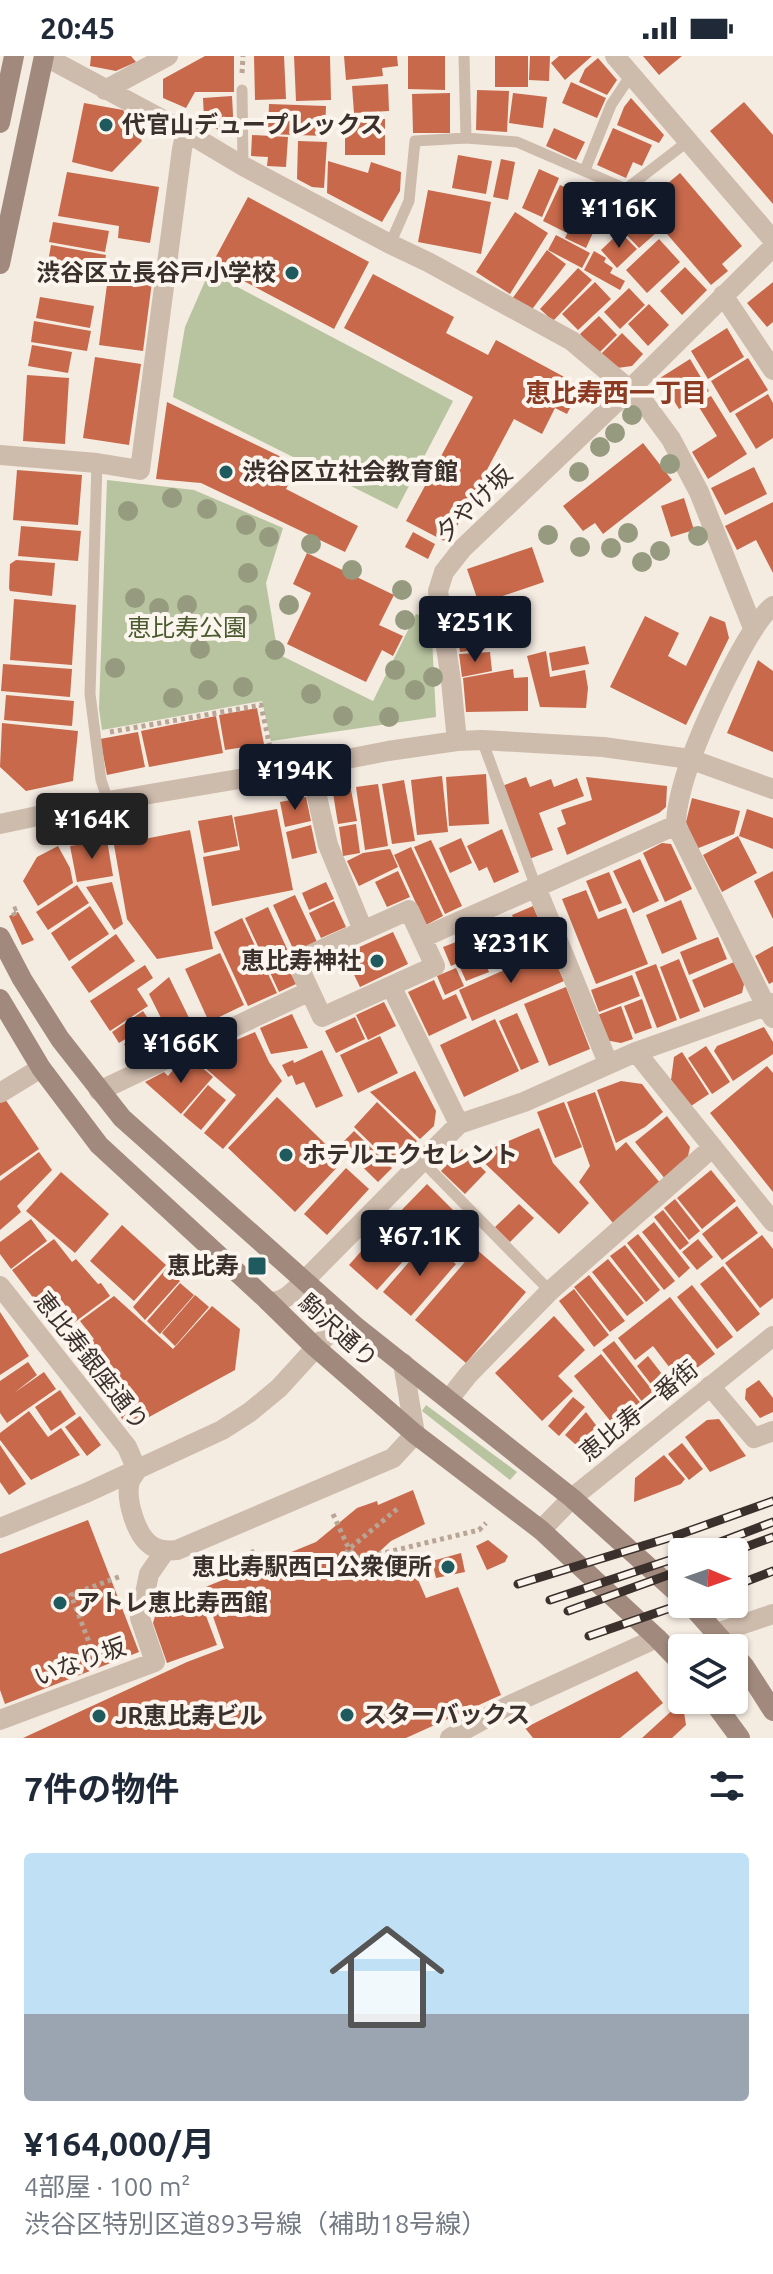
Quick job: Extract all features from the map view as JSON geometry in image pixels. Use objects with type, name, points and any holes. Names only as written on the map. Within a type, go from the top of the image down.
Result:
[{"type":"main road","points":[[0,123],[14,56]]},
{"type":"main road","points":[[0,264],[44,56]]},
{"type":"main road","name":"駒沢通り","points":[[0,937],[60,1039],[122,1118],[354,1325],[572,1498],[668,1584]]},
{"type":"main road","name":"駒沢通り","points":[[0,999],[41,1068],[99,1145],[315,1347],[415,1434],[541,1530],[668,1649]]},
{"type":"main road","points":[[702,1618],[717,1634]]},
{"type":"main road","points":[[748,1672],[773,1711]]},
{"type":"main road","points":[[722,1714],[740,1738]]},
{"type":"street","points":[[44,56],[572,341],[643,401],[671,439],[699,492],[753,628]]},
{"type":"street","points":[[105,90],[168,56]]},
{"type":"street","points":[[615,56],[773,240]]},
{"type":"street","points":[[0,455],[140,470],[186,132]]},
{"type":"street","name":"夕やけ坂","points":[[457,741],[438,591],[444,572],[462,549],[773,247]]},
{"type":"street","points":[[723,295],[773,370]]},
{"type":"street","points":[[269,1302],[287,1297],[459,1124],[524,1102],[636,1052],[771,1009],[676,825],[690,759],[753,628],[773,606]]},
{"type":"street","points":[[0,824],[108,801],[457,741],[603,747],[690,759],[773,789]]},
{"type":"street","points":[[310,766],[328,845],[363,930]]},
{"type":"street","points":[[422,938],[676,825]]},
{"type":"street","points":[[536,887],[608,1063]]},
{"type":"street","points":[[409,910],[435,966],[322,1017],[296,961],[363,930],[409,910]]},
{"type":"street","points":[[391,986],[459,1124]]},
{"type":"street","points":[[99,1091],[310,991]]},
{"type":"street","points":[[636,1052],[773,1222]]},
{"type":"street","points":[[0,1093],[41,1068]]},
{"type":"street","points":[[449,1399],[468,1375],[550,1291],[713,1147]]},
{"type":"street","name":"恵比寿銀座通り","points":[[2,1293],[127,1447],[137,1470]]},
{"type":"street","points":[[0,1528],[222,1430],[279,1388],[331,1331],[343,1325],[354,1325]]},
{"type":"street","name":"恵比寿一番街","points":[[541,1530],[572,1498],[773,1336]]},
{"type":"street","points":[[137,1470],[130,1481],[132,1514],[144,1540],[154,1548],[177,1550],[393,1458],[415,1434],[403,1363]]},
{"type":"street","points":[[710,1386],[754,1438],[773,1431]]},
{"type":"street","name":"いなり坂","points":[[0,1720],[155,1662],[140,1618],[149,1574],[165,1551]]},
{"type":"street","points":[[736,1634],[773,1614]]},
{"type":"street","points":[[450,1738],[508,1706],[657,1638]]},
{"type":"lane","points":[[464,56],[466,138]]},
{"type":"lane","points":[[585,170],[611,105],[631,75]]},
{"type":"lane","points":[[242,90],[243,166]]},
{"type":"lane","points":[[390,244],[409,201],[415,141],[466,138],[517,142],[626,189],[687,142]]},
{"type":"lane","points":[[97,463],[90,694],[101,780],[108,801]]},
{"type":"lane","points":[[482,740],[536,887]]},
{"type":"lane","points":[[422,1161],[550,1291]]},
{"type":"path","points":[[94,735],[261,705],[274,773]]},
{"type":"path","points":[[17,908],[12,910],[17,919]]},
{"type":"path","points":[[334,1570],[349,1549],[397,1509]]},
{"type":"path","points":[[333,1514],[349,1549],[359,1559],[479,1530],[486,1523]]},
{"type":"path","points":[[251,1550],[259,1565]]},
{"type":"path","points":[[99,1668],[71,1595],[121,1576]]},
{"type":"green space","points":[[209,272],[453,401],[397,509],[173,397],[185,327]]},
{"type":"green space","name":"恵比寿公園","points":[[107,480],[194,490],[283,528],[266,583],[278,654],[373,701],[416,614],[431,619],[436,717],[271,741],[262,701],[102,730],[99,709]]},
{"type":"green space","points":[[426,1405],[517,1472],[510,1480],[422,1411]]},
{"type":"building","points":[[91,56],[131,56],[136,62],[116,71],[90,66]]},
{"type":"building","points":[[205,56],[234,56],[234,92],[195,92],[186,108],[163,98],[163,79]]},
{"type":"building","points":[[254,56],[284,56],[286,99],[255,100]]},
{"type":"building","points":[[294,56],[330,56],[331,100],[296,101]]},
{"type":"building","points":[[344,56],[397,56],[398,66],[382,68],[383,76],[346,80]]},
{"type":"building","points":[[408,56],[445,56],[445,90],[408,89]]},
{"type":"building","points":[[495,56],[528,56],[528,87],[495,87]]},
{"type":"building","points":[[530,56],[550,56],[549,81],[529,80]]},
{"type":"building","points":[[559,56],[592,56],[565,80],[551,63]]},
{"type":"building","points":[[643,56],[682,56],[659,75]]},
{"type":"building","points":[[598,58],[617,80],[607,95],[579,82],[585,69]]},
{"type":"building","points":[[571,82],[606,98],[597,118],[562,103]]},
{"type":"building","points":[[388,84],[389,111],[354,113],[352,86]]},
{"type":"building","points":[[477,90],[509,91],[507,132],[476,130]]},
{"type":"building","points":[[450,93],[450,133],[413,133],[412,94]]},
{"type":"building","points":[[513,93],[547,97],[543,128],[509,123]]},
{"type":"building","points":[[232,96],[234,134],[223,134],[204,119],[203,98]]},
{"type":"building","points":[[631,98],[664,135],[659,143],[617,125]]},
{"type":"building","points":[[744,102],[773,135],[773,204],[710,131]]},
{"type":"building","name":"代官山デュープレックス","points":[[84,103],[123,110],[142,141],[112,172],[72,162]]},
{"type":"building","points":[[269,104],[326,106],[325,136],[268,134]]},
{"type":"building","points":[[385,119],[385,155],[345,155],[345,120]]},
{"type":"building","points":[[554,128],[585,142],[576,160],[546,146]]},
{"type":"building","points":[[613,128],[652,145],[642,166],[633,162],[626,178],[597,165]]},
{"type":"building","points":[[252,135],[288,137],[286,167],[267,166],[268,157],[251,156]]},
{"type":"building","points":[[298,141],[327,142],[324,188],[312,187],[297,179]]},
{"type":"building","points":[[458,155],[492,161],[486,194],[452,188]]},
{"type":"building","points":[[501,159],[515,162],[508,200],[493,197]]},
{"type":"building","points":[[328,161],[368,173],[371,162],[401,172],[400,191],[382,222],[327,193]]},
{"type":"building","points":[[539,169],[559,178],[542,217],[522,208]]},
{"type":"building","points":[[67,172],[159,187],[150,243],[118,238],[119,226],[58,216]]},
{"type":"building","points":[[680,173],[742,246],[722,264],[728,271],[711,285],[642,205]]},
{"type":"building","points":[[560,185],[583,195],[565,232],[543,221]]},
{"type":"building","points":[[428,190],[491,202],[481,254],[418,242]]},
{"type":"building","points":[[588,190],[608,200],[597,223],[577,213]]},
{"type":"building","points":[[248,197],[369,262],[334,329],[212,264]]},
{"type":"building","points":[[635,210],[656,233],[639,248],[618,226]]},
{"type":"building","points":[[515,212],[548,233],[510,294],[476,272]]},
{"type":"building","points":[[576,215],[597,224],[586,248],[565,238]]},
{"type":"building","points":[[53,222],[109,231],[105,252],[49,242]]},
{"type":"building","points":[[620,232],[637,249],[617,268],[601,250]]},
{"type":"building","points":[[556,235],[590,253],[582,268],[548,250]]},
{"type":"building","points":[[659,239],[680,262],[647,293],[626,270]]},
{"type":"building","points":[[51,245],[106,255],[102,278],[47,268]]},
{"type":"building","points":[[547,250],[566,264],[530,312],[512,299]]},
{"type":"building","points":[[594,251],[606,258],[604,262],[613,268],[610,273],[625,281],[620,290],[584,270]]},
{"type":"building","points":[[685,267],[707,290],[682,315],[660,291]]},
{"type":"building","points":[[578,268],[592,280],[553,321],[540,309]]},
{"type":"building","points":[[373,274],[454,317],[446,333],[488,355],[496,340],[581,386],[567,414],[555,408],[542,434],[514,419],[448,543],[406,521],[473,397],[344,328]]},
{"type":"building","points":[[108,277],[152,282],[143,351],[99,345]]},
{"type":"building","points":[[595,282],[611,299],[578,330],[562,314]]},
{"type":"building","points":[[773,282],[773,322],[767,327],[747,303]]},
{"type":"building","points":[[629,288],[645,305],[620,329],[604,312]]},
{"type":"building","points":[[40,297],[94,306],[90,328],[36,318]]},
{"type":"building","points":[[649,304],[669,325],[648,346],[628,324]]},
{"type":"building","points":[[599,316],[617,335],[598,354],[580,334]]},
{"type":"building","points":[[34,321],[91,331],[87,351],[31,342]]},
{"type":"building","points":[[727,328],[744,357],[708,379],[691,351]]},
{"type":"building","points":[[622,333],[643,354],[632,366],[617,368],[601,354]]},
{"type":"building","points":[[32,345],[72,352],[68,373],[28,366]]},
{"type":"building","points":[[95,357],[141,364],[129,445],[83,438]]},
{"type":"building","points":[[748,358],[768,390],[730,413],[711,381]]},
{"type":"building","points":[[690,359],[709,391],[679,409],[660,378]]},
{"type":"building","points":[[27,375],[69,378],[65,444],[23,441]]},
{"type":"building","points":[[768,394],[773,403],[773,438],[756,449],[735,414]]},
{"type":"building","points":[[711,396],[747,454],[708,479],[692,452],[717,436],[697,404]]},
{"type":"building","name":"渋谷区立社会教育館","points":[[167,402],[298,465],[286,489],[358,526],[345,552],[201,483],[156,479]]},
{"type":"building","points":[[643,443],[672,480],[603,534],[595,523],[583,531],[563,506]]},
{"type":"building","points":[[754,467],[767,494],[725,515],[711,488]]},
{"type":"building","points":[[17,470],[82,475],[78,525],[13,520]]},
{"type":"building","points":[[684,498],[694,530],[671,537],[661,506]]},
{"type":"building","points":[[773,502],[773,573],[756,540],[737,550],[725,526]]},
{"type":"building","points":[[21,526],[81,531],[78,561],[18,556]]},
{"type":"building","points":[[413,532],[435,544],[428,559],[405,547]]},
{"type":"building","points":[[532,547],[544,582],[479,604],[467,569]]},
{"type":"building","points":[[307,553],[394,595],[379,625],[403,636],[393,656],[382,650],[366,682],[287,644],[311,593],[293,584]]},
{"type":"building","points":[[16,560],[55,563],[52,596],[10,591],[10,564]]},
{"type":"building","points":[[14,599],[76,605],[72,665],[10,660]]},
{"type":"building","points":[[491,610],[494,629],[462,634],[459,615]]},
{"type":"building","points":[[645,616],[679,633],[668,656],[686,666],[710,616],[725,622],[729,638],[686,725],[610,687]]},
{"type":"building","points":[[483,636],[485,649],[460,652],[458,639]]},
{"type":"building","points":[[585,646],[589,664],[552,671],[549,653]]},
{"type":"building","points":[[546,651],[550,677],[585,670],[588,688],[586,708],[540,707],[527,656]]},
{"type":"building","points":[[490,652],[492,671],[462,677],[459,654]]},
{"type":"building","points":[[758,660],[773,671],[773,752],[727,733]]},
{"type":"building","points":[[3,664],[72,669],[70,697],[1,691]]},
{"type":"building","points":[[513,669],[514,678],[528,677],[528,711],[466,712],[463,678]]},
{"type":"building","points":[[6,695],[74,701],[72,726],[4,720]]},
{"type":"building","points":[[257,708],[264,744],[225,750],[219,715]]},
{"type":"building","points":[[216,716],[223,753],[149,767],[141,731]]},
{"type":"building","points":[[2,723],[78,731],[73,781],[26,791],[0,767]]},
{"type":"building","points":[[138,732],[145,767],[107,775],[100,739]]},
{"type":"building","points":[[486,774],[489,824],[449,826],[446,777]]},
{"type":"building","points":[[442,776],[448,832],[417,835],[411,780]]},
{"type":"building","points":[[526,777],[530,787],[551,779],[554,787],[577,778],[584,796],[539,813],[553,850],[529,859],[502,786]]},
{"type":"building","points":[[586,777],[667,786],[666,807],[567,855],[557,828],[566,824],[561,810],[592,800]]},
{"type":"building","points":[[404,780],[415,841],[392,844],[382,784]]},
{"type":"building","points":[[378,784],[388,846],[365,850],[356,787]]},
{"type":"building","points":[[351,790],[357,821],[338,824],[333,793]]},
{"type":"building","points":[[306,797],[311,821],[285,827],[280,802]]},
{"type":"building","points":[[692,798],[740,811],[734,834],[696,849],[686,822]]},
{"type":"building","points":[[277,809],[293,890],[212,906],[203,857],[240,850],[234,817]]},
{"type":"building","points":[[747,809],[773,818],[773,849],[739,836]]},
{"type":"building","points":[[232,815],[238,846],[204,853],[198,821]]},
{"type":"building","points":[[356,824],[360,853],[343,856],[339,827]]},
{"type":"building","points":[[311,825],[317,853],[292,859],[286,832]]},
{"type":"building","points":[[502,829],[519,872],[494,883],[487,867],[479,871],[467,846]]},
{"type":"building","points":[[190,830],[213,949],[157,959],[127,919],[114,845]]},
{"type":"building","points":[[738,836],[757,873],[722,892],[703,855]]},
{"type":"building","points":[[461,838],[472,863],[450,873],[439,848]]},
{"type":"building","points":[[107,840],[113,876],[77,882],[70,846]]},
{"type":"building","points":[[431,840],[462,906],[445,914],[414,847]]},
{"type":"building","points":[[662,843],[671,844],[692,889],[665,902],[643,853]]},
{"type":"building","points":[[58,846],[70,868],[73,883],[38,906],[23,881],[37,857]]},
{"type":"building","points":[[411,847],[443,916],[426,925],[394,855]]},
{"type":"building","points":[[390,849],[398,867],[359,886],[347,861],[363,853]]},
{"type":"building","points":[[640,859],[659,901],[633,913],[613,871]]},
{"type":"building","points":[[398,871],[410,897],[387,907],[375,882]]},
{"type":"building","points":[[773,871],[773,919],[754,881]]},
{"type":"building","points":[[609,872],[622,903],[599,912],[586,881]]},
{"type":"building","points":[[112,882],[123,924],[114,930],[86,887]]},
{"type":"building","points":[[326,882],[334,899],[309,910],[302,893]]},
{"type":"building","points":[[77,885],[89,903],[48,930],[36,912]]},
{"type":"building","points":[[586,890],[598,919],[626,908],[648,964],[596,984],[562,899]]},
{"type":"building","points":[[295,895],[317,942],[295,953],[273,905]]},
{"type":"building","points":[[681,900],[697,939],[662,954],[646,915]]},
{"type":"building","points":[[334,901],[346,927],[321,938],[309,913]]},
{"type":"building","points":[[90,906],[109,934],[69,961],[51,933]]},
{"type":"building","points":[[533,906],[549,944],[527,953],[512,915]]},
{"type":"building","points":[[268,907],[288,951],[282,954],[296,984],[279,992],[245,918]]},
{"type":"building","points":[[18,912],[34,940],[22,945],[9,916]]},
{"type":"building","points":[[242,918],[277,993],[248,1006],[214,932]]},
{"type":"building","points":[[507,920],[522,956],[492,968],[478,932]]},
{"type":"building","points":[[393,932],[408,964],[360,987],[344,954]]},
{"type":"building","points":[[116,934],[135,961],[89,993],[71,967]]},
{"type":"building","points":[[474,935],[489,972],[466,981],[458,963],[451,966],[443,947]]},
{"type":"building","points":[[718,937],[727,959],[689,975],[680,952]]},
{"type":"building","points":[[773,946],[773,982],[769,984],[755,956]]},
{"type":"building","points":[[550,950],[564,981],[472,1021],[459,990]]},
{"type":"building","points":[[220,953],[244,1005],[209,1022],[185,969]]},
{"type":"building","points":[[679,959],[700,1011],[680,1019],[660,967]]},
{"type":"building","points":[[734,962],[744,984],[742,993],[704,1008],[692,980]]},
{"type":"building","points":[[656,964],[677,1020],[657,1028],[635,972]]},
{"type":"building","points":[[145,965],[153,978],[137,989],[148,1006],[110,1031],[90,1001]]},
{"type":"building","points":[[456,968],[464,986],[445,995],[437,976]]},
{"type":"building","points":[[632,975],[640,996],[599,1012],[591,990]]},
{"type":"building","points":[[169,977],[194,1028],[133,1059],[124,1044],[163,1022],[149,994]]},
{"type":"building","points":[[434,980],[443,1000],[456,994],[467,1018],[429,1036],[408,992]]},
{"type":"building","points":[[566,987],[590,1049],[549,1066],[524,1004]]},
{"type":"building","points":[[642,999],[652,1028],[635,1034],[624,1006]]},
{"type":"building","points":[[384,1002],[396,1026],[368,1040],[356,1015]]},
{"type":"building","points":[[621,1006],[633,1039],[621,1043],[605,1040],[595,1016]]},
{"type":"building","points":[[143,1011],[151,1023],[119,1043],[112,1032]]},
{"type":"building","points":[[517,1013],[539,1062],[521,1070],[499,1021]]},
{"type":"building","points":[[292,1014],[308,1048],[271,1054],[260,1028]]},
{"type":"building","points":[[355,1017],[365,1039],[336,1053],[325,1031]]},
{"type":"building","points":[[495,1019],[519,1071],[464,1097],[440,1045]]},
{"type":"building","points":[[764,1027],[773,1042],[773,1054],[733,1081],[714,1051],[717,1046]]},
{"type":"building","points":[[255,1032],[282,1081],[223,1149],[204,1133],[236,1095],[194,1058]]},
{"type":"building","points":[[380,1036],[398,1073],[358,1093],[340,1055]]},
{"type":"building","points":[[706,1046],[730,1082],[712,1094],[688,1058]]},
{"type":"building","points":[[322,1050],[343,1096],[316,1108],[304,1082],[296,1085],[292,1075],[288,1077],[282,1065]]},
{"type":"building","points":[[682,1052],[709,1094],[691,1106],[671,1080],[674,1057]]},
{"type":"building","points":[[192,1059],[213,1077],[181,1114],[145,1082],[164,1072],[168,1076],[173,1070],[179,1074]]},
{"type":"building","points":[[767,1066],[773,1073],[773,1192],[710,1113]]},
{"type":"building","points":[[415,1071],[436,1111],[434,1126],[420,1139],[370,1092]]},
{"type":"building","points":[[621,1081],[642,1084],[663,1112],[645,1127],[616,1143],[597,1090]]},
{"type":"building","points":[[208,1085],[226,1100],[201,1130],[183,1115]]},
{"type":"building","points":[[595,1092],[616,1151],[626,1142],[661,1184],[613,1223],[579,1182],[590,1166],[567,1102]]},
{"type":"building","name":"ホテルエクセレント","points":[[277,1097],[343,1161],[295,1212],[228,1148]]},
{"type":"building","points":[[5,1099],[39,1149],[0,1176],[0,1102]]},
{"type":"building","points":[[377,1102],[417,1141],[394,1166],[354,1127]]},
{"type":"building","points":[[564,1102],[582,1147],[555,1158],[537,1112]]},
{"type":"building","points":[[667,1116],[690,1147],[687,1161],[666,1180],[635,1142]]},
{"type":"building","points":[[539,1128],[553,1163],[589,1203],[559,1234],[476,1155]]},
{"type":"building","points":[[354,1131],[392,1168],[378,1182],[340,1145]]},
{"type":"building","points":[[462,1149],[486,1172],[465,1194],[441,1171]]},
{"type":"building","points":[[39,1152],[52,1170],[17,1206],[21,1212],[0,1230],[0,1181]]},
{"type":"building","points":[[346,1168],[369,1189],[327,1235],[304,1214]]},
{"type":"building","points":[[711,1170],[736,1201],[702,1229],[677,1198]]},
{"type":"building","points":[[61,1172],[109,1214],[75,1253],[26,1211]]},
{"type":"building","points":[[427,1184],[453,1210],[416,1247],[391,1221]]},
{"type":"building","points":[[675,1199],[700,1231],[689,1240],[664,1208]]},
{"type":"building","points":[[519,1204],[534,1218],[510,1242],[495,1227]]},
{"type":"building","points":[[737,1206],[758,1233],[722,1260],[702,1234]]},
{"type":"building","points":[[663,1210],[689,1243],[680,1250],[654,1217]]},
{"type":"building","points":[[31,1219],[47,1241],[11,1269],[0,1254],[0,1242]]},
{"type":"building","points":[[654,1222],[690,1268],[679,1278],[642,1232]]},
{"type":"building","points":[[386,1223],[414,1249],[377,1290],[349,1265]]},
{"type":"building","points":[[122,1225],[166,1265],[134,1301],[90,1261]]},
{"type":"building","points":[[638,1234],[675,1281],[664,1290],[627,1243]]},
{"type":"building","points":[[762,1235],[773,1249],[773,1298],[760,1308],[725,1263]]},
{"type":"building","points":[[54,1239],[72,1262],[76,1259],[110,1296],[60,1333],[12,1270]]},
{"type":"building","points":[[698,1239],[713,1257],[697,1270],[682,1252]]},
{"type":"building","points":[[428,1240],[456,1264],[411,1316],[383,1292]]},
{"type":"building","points":[[625,1245],[660,1290],[646,1302],[610,1256]]},
{"type":"building","points":[[476,1249],[526,1292],[466,1363],[415,1320]]},
{"type":"building","points":[[608,1259],[644,1303],[627,1316],[592,1272]]},
{"type":"building","points":[[723,1266],[760,1314],[737,1332],[700,1284]]},
{"type":"building","points":[[166,1269],[180,1281],[145,1320],[133,1307]]},
{"type":"building","points":[[589,1275],[625,1321],[610,1332],[574,1287]]},
{"type":"building","points":[[180,1283],[194,1295],[160,1334],[147,1321]]},
{"type":"building","points":[[692,1285],[733,1337],[717,1349],[677,1297]]},
{"type":"building","points":[[574,1289],[609,1335],[594,1347],[559,1301]]},
{"type":"building","points":[[195,1295],[209,1307],[175,1346],[162,1333]]},
{"type":"building","points":[[114,1296],[173,1349],[212,1306],[240,1329],[235,1370],[129,1428],[73,1354],[94,1339],[80,1321]]},
{"type":"building","points":[[670,1297],[715,1354],[680,1381],[653,1346],[635,1360],[618,1338]]},
{"type":"building","points":[[0,1312],[29,1356],[0,1375]]},
{"type":"building","points":[[554,1316],[585,1350],[558,1376],[573,1391],[542,1421],[495,1373]]},
{"type":"building","points":[[80,1325],[90,1339],[72,1352],[61,1338]]},
{"type":"building","points":[[614,1341],[659,1399],[647,1408],[602,1350]]},
{"type":"building","points":[[601,1354],[643,1406],[616,1428],[574,1376]]},
{"type":"building","points":[[648,1356],[672,1387],[661,1397],[637,1366]]},
{"type":"building","points":[[28,1362],[37,1375],[14,1393],[44,1372],[56,1389],[7,1423],[0,1413],[0,1381]]},
{"type":"building","points":[[759,1380],[773,1398],[773,1412],[760,1418],[745,1399],[746,1389]]},
{"type":"building","points":[[60,1390],[76,1414],[51,1431],[35,1407]]},
{"type":"building","points":[[573,1397],[585,1407],[559,1436],[548,1426]]},
{"type":"building","points":[[29,1411],[48,1437],[61,1428],[80,1455],[31,1480],[0,1440],[0,1433]]},
{"type":"building","points":[[586,1412],[605,1437],[596,1443],[575,1444],[565,1435]]},
{"type":"building","points":[[80,1416],[101,1445],[87,1456],[65,1427]]},
{"type":"building","points":[[719,1419],[746,1456],[710,1472],[685,1437],[707,1420]]},
{"type":"building","points":[[682,1443],[703,1469],[689,1480],[668,1454]]},
{"type":"building","points":[[0,1445],[26,1484],[9,1495],[0,1482]]},
{"type":"building","points":[[664,1455],[685,1479],[681,1484],[634,1502],[635,1478]]},
{"type":"building","points":[[413,1490],[425,1524],[391,1541],[358,1571],[415,1573],[426,1598],[458,1587],[501,1695],[406,1738],[23,1738],[224,1648],[203,1588],[316,1542],[357,1508],[377,1501],[378,1505]]},
{"type":"building","name":"アトレ恵比寿西館","points":[[88,1520],[139,1652],[5,1704],[0,1690],[0,1554]]},
{"type":"building","points":[[488,1540],[508,1556],[505,1562],[487,1570],[476,1546]]},
{"type":"building","name":"恵比寿駅西口公衆便所","points":[[461,1553],[465,1572],[436,1578],[432,1561]]},
{"type":"building","points":[[197,1592],[217,1645],[167,1663],[153,1623],[158,1606]]},
{"type":"building","points":[[637,1671],[663,1703],[620,1738],[533,1738],[525,1728]]},
{"type":"building","points":[[668,1714],[684,1714],[686,1725],[672,1738],[642,1738]]},
{"type":"railway","points":[[518,1584],[675,1536],[773,1501]]},
{"type":"railway","points":[[731,1538],[773,1522]]},
{"type":"railway","points":[[748,1546],[773,1537]]},
{"type":"railway","points":[[550,1600],[668,1561]]},
{"type":"railway","points":[[748,1581],[773,1571]]},
{"type":"railway","points":[[568,1611],[668,1575]]},
{"type":"railway","points":[[589,1636],[668,1609]]},
{"type":"place","name":"代官山デュープレックス","points":[[106,125]]},
{"type":"place","name":"渋谷区立長谷戸小学校","points":[[292,273]]},
{"type":"place","name":"渋谷区立社会教育館","points":[[226,472]]},
{"type":"place","name":"恵比寿神社","points":[[377,961]]},
{"type":"place","name":"ホテルエクセレント","points":[[286,1155]]},
{"type":"place","name":"恵比寿","points":[[257,1266]]},
{"type":"place","name":"恵比寿駅西口公衆便所","points":[[448,1567]]},
{"type":"place","name":"アトレ恵比寿西館","points":[[60,1603]]},
{"type":"place","name":"スターバックス","points":[[347,1715]]},
{"type":"place","name":"JR恵比寿ビル","points":[[99,1716]]},
{"type":"district","name":"恵比寿西一丁目","points":[[616,393]]}]
